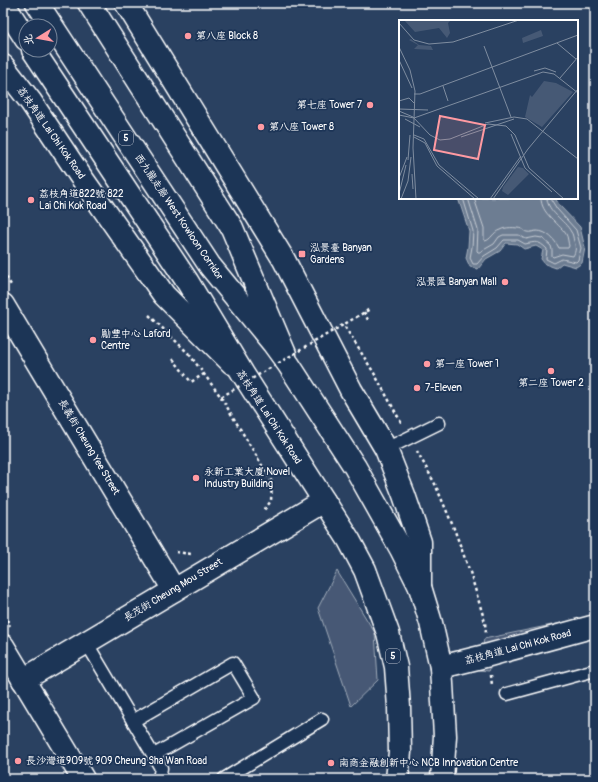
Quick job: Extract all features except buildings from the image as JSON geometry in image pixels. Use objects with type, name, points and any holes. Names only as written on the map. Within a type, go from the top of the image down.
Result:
[{"type":"main road","points":[[4,3],[18,27]]},
{"type":"main road","name":"西九龍走廊 West Kowloon Corridor","points":[[37,3],[210,266],[273,343],[289,365]]},
{"type":"main road","points":[[90,3],[232,228],[280,340],[289,365]]},
{"type":"main road","points":[[126,3],[284,260],[352,390],[386,449],[420,542],[420,587]]},
{"type":"main road","name":"5","points":[[38,58],[187,281],[243,374]]},
{"type":"main road","name":"荔枝角道 Lai Chi Kok Road","points":[[3,66],[31,102],[79,174],[164,295],[243,374],[349,540],[365,570],[388,633],[396,667],[400,752],[396,779]]},
{"type":"main road","name":"長義街 Cheung Yee Street","points":[[7,295],[174,590]]},
{"type":"main road","name":"5","points":[[289,365],[355,467],[401,549],[420,587],[431,623],[441,668],[445,736],[442,779]]},
{"type":"main road","name":"長茂街 Cheung Mou Street","points":[[23,680],[324,501]]},
{"type":"main road","name":"荔枝角道 Lai Chi Kok Road","points":[[441,668],[595,626]]},
{"type":"main road","points":[[7,637],[23,680],[83,779]]},
{"type":"lane","points":[[386,449],[439,423]]},
{"type":"lane","points":[[86,642],[161,768],[159,779]]},
{"type":"lane","points":[[134,721],[233,663],[254,698],[154,755]]},
{"type":"lane","points":[[507,694],[595,670]]},
{"type":"lane","points":[[224,779],[322,719]]},
{"type":"path","points":[[3,272],[7,295]]},
{"type":"path","points":[[221,397],[370,309]]},
{"type":"path","points":[[364,312],[368,320]]},
{"type":"path","points":[[149,315],[189,354],[221,397],[272,482],[271,501],[263,512]]},
{"type":"path","points":[[173,358],[191,382],[204,374]]},
{"type":"path","points":[[175,552],[196,555]]},
{"type":"path","points":[[3,614],[7,637]]},
{"type":"shaded area","points":[[337,571],[375,633],[378,680],[351,706],[318,608]]},
{"type":"shaded area","points":[[595,616],[501,642],[489,671],[479,670],[484,639]]},
{"type":"water","points":[[458,199],[556,199],[560,206],[580,227],[585,248],[582,263],[576,267],[562,263],[556,268],[545,264],[541,259],[543,250],[536,246],[524,249],[517,244],[506,243],[500,251],[486,259],[478,269],[470,267],[466,258],[469,231]]},
{"type":"place","name":"第八座 Block 8","points":[[188,36]]},
{"type":"place","name":"第七座 Tower 7","points":[[370,105]]},
{"type":"place","name":"第八座 Tower 8","points":[[261,127]]},
{"type":"place","name":"荔枝角道822號 822 Lai Chi Kok Road","points":[[31,200]]},
{"type":"place","name":"泓景臺 Banyan Gardens","points":[[302,254]]},
{"type":"place","name":"泓景匯 Banyan Mall","points":[[505,282]]},
{"type":"place","name":"勵豐中心 Laford Centre","points":[[93,340]]},
{"type":"place","name":"第一座 Tower 1","points":[[427,364]]},
{"type":"place","name":"第二座 Tower 2","points":[[551,371]]},
{"type":"place","name":"7-Eleven","points":[[417,388]]},
{"type":"place","name":"永新工業大廈 Novel Industry Building","points":[[196,478]]},
{"type":"place","name":"長沙灣道909號 909 Cheung Sha Wan Road","points":[[18,761]]},
{"type":"place","name":"南商金融創新中心 NCB Innovation Centre","points":[[331,763]]}]
